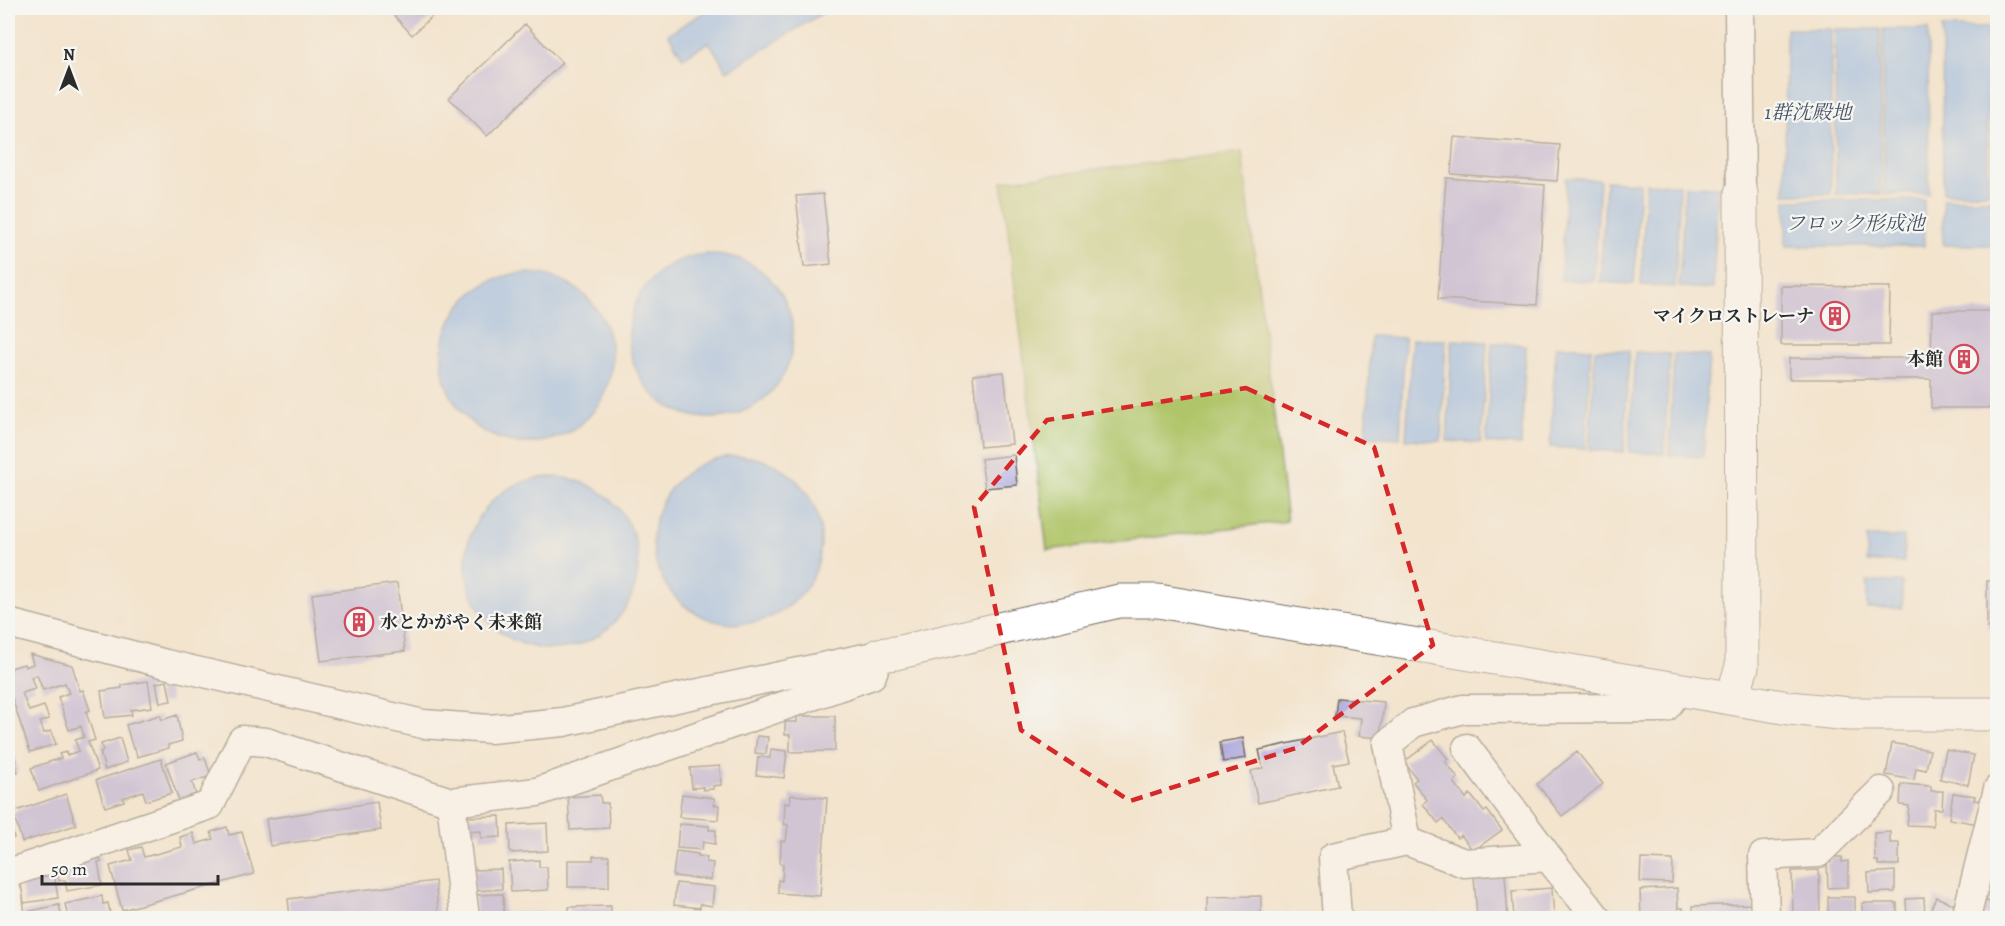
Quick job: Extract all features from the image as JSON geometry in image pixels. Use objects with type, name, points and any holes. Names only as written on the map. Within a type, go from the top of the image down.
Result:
[{"type":"street","points":[[1732,697],[1742,667],[1739,8]]},
{"type":"street","points":[[8,623],[166,664],[423,724],[490,729],[563,722],[1119,601],[1158,601],[1789,708],[1849,714],[1998,714]]},
{"type":"street","points":[[8,876],[9,873],[210,805],[242,740],[266,742],[451,802],[537,792],[872,675],[879,655]]},
{"type":"street","points":[[1407,841],[1388,744],[1413,723],[1463,710],[1665,708],[1680,689]]},
{"type":"street","points":[[1467,748],[1548,857],[1598,918]]},
{"type":"street","points":[[1966,918],[1998,789]]},
{"type":"street","points":[[1765,918],[1763,856],[1818,853],[1881,791]]},
{"type":"street","points":[[451,802],[465,918]]},
{"type":"street","points":[[1337,918],[1334,857],[1407,841],[1464,863],[1548,857]]},
{"type":"street","points":[[8,895],[10,918]]},
{"type":"highlighted area","points":[[1246,388],[1374,447],[1433,645],[1296,748],[1130,801],[1021,730],[974,507],[1047,420]]},
{"type":"green space","points":[[1242,152],[1287,521],[1047,550],[1002,181]]},
{"type":"water","points":[[711,8],[831,8],[727,71],[709,42],[683,58],[668,34]]},
{"type":"water","points":[[1942,28],[1987,28],[1988,193],[1943,193]]},
{"type":"water","points":[[1991,28],[1998,28],[1997,193],[1992,193]]},
{"type":"water","name":"1群沈殿地","points":[[1786,29],[1831,29],[1831,194],[1785,194]]},
{"type":"water","name":"1群沈殿地","points":[[1835,29],[1880,29],[1881,194],[1836,194]]},
{"type":"water","name":"1群沈殿地","points":[[1883,29],[1928,29],[1929,194],[1884,194]]},
{"type":"water","points":[[1566,178],[1600,180],[1594,281],[1561,280]]},
{"type":"water","points":[[1606,181],[1640,183],[1634,284],[1600,282]]},
{"type":"water","points":[[1646,183],[1680,185],[1675,287],[1641,285]]},
{"type":"water","points":[[1685,186],[1718,187],[1713,289],[1679,287]]},
{"type":"water","name":"フロック形成池","points":[[1943,199],[1997,199],[1997,245],[1943,245]]},
{"type":"water","name":"フロック形成池","points":[[1786,200],[1924,200],[1924,246],[1786,246]]},
{"type":"water","points":[[711,254],[742,260],[769,278],[787,305],[793,336],[787,367],[769,394],[742,412],[711,418],[680,412],[653,394],[635,367],[629,336],[635,305],[653,278],[680,260]]},
{"type":"water","points":[[527,273],[544,274],[560,279],[587,298],[606,325],[611,341],[611,375],[606,391],[587,418],[560,437],[544,442],[527,443],[510,442],[494,437],[467,418],[448,391],[443,375],[442,358],[443,341],[448,325],[467,298],[494,279],[510,274]]},
{"type":"water","points":[[1371,336],[1405,338],[1400,438],[1366,436]]},
{"type":"water","points":[[1412,339],[1446,340],[1441,441],[1406,439]]},
{"type":"water","points":[[1452,340],[1487,342],[1481,443],[1447,441]]},
{"type":"water","points":[[1492,343],[1526,345],[1521,445],[1486,443]]},
{"type":"water","points":[[1556,346],[1591,348],[1585,449],[1550,447]]},
{"type":"water","points":[[1595,349],[1629,351],[1624,452],[1589,450]]},
{"type":"water","points":[[1635,352],[1670,354],[1664,454],[1629,452]]},
{"type":"water","points":[[1674,354],[1709,356],[1703,457],[1669,455]]},
{"type":"water","points":[[737,456],[769,463],[784,470],[796,481],[807,493],[814,508],[821,540],[814,572],[807,587],[796,599],[784,610],[769,617],[737,624],[705,617],[690,610],[678,599],[667,587],[660,572],[653,540],[660,508],[667,493],[678,481],[690,470],[705,463]]},
{"type":"water","points":[[552,477],[585,484],[613,502],[631,530],[638,563],[631,596],[613,624],[585,642],[552,649],[519,642],[491,624],[473,596],[466,563],[473,530],[491,502],[519,484]]},
{"type":"water","points":[[1867,537],[1904,537],[1904,562],[1867,562]]},
{"type":"water","points":[[1867,582],[1902,582],[1902,608],[1867,608]]},
{"type":"building","points":[[387,8],[441,8],[412,35]]},
{"type":"building","points":[[525,24],[562,63],[487,136],[449,98]]},
{"type":"building","points":[[1454,137],[1560,145],[1557,181],[1451,174]]},
{"type":"building","points":[[1446,178],[1545,185],[1537,305],[1438,299]]},
{"type":"building","points":[[823,194],[831,264],[804,267],[796,196]]},
{"type":"building","name":"マイクロストレーナ","points":[[1781,286],[1890,287],[1889,345],[1781,345]]},
{"type":"building","name":"本館","points":[[1932,311],[1998,311],[1998,408],[1931,408],[1931,379],[1789,379],[1789,358],[1931,358]]},
{"type":"building","points":[[1004,372],[1012,444],[980,447],[973,375]]},
{"type":"building","points":[[1014,455],[1017,485],[985,488],[981,459]]},
{"type":"building","points":[[1987,581],[1998,581],[1998,628],[1987,628]]},
{"type":"building","name":"水とかがやく未来館","points":[[397,583],[405,651],[321,661],[312,594]]},
{"type":"building","points":[[30,654],[72,665],[80,691],[83,690],[90,710],[86,712],[95,740],[88,742],[98,770],[39,791],[31,768],[61,758],[59,754],[66,752],[67,755],[79,751],[75,740],[84,737],[81,726],[69,730],[58,697],[69,693],[65,683],[43,690],[37,675],[31,677],[35,689],[22,693],[29,711],[44,706],[49,719],[40,722],[44,733],[51,731],[56,744],[30,752],[8,686],[8,672],[11,668],[33,664]]},
{"type":"building","points":[[148,681],[152,707],[131,710],[132,715],[105,718],[101,691]]},
{"type":"building","points":[[167,681],[171,701],[160,703],[156,683]]},
{"type":"building","points":[[1337,698],[1384,702],[1380,738],[1359,736],[1361,718],[1335,716]]},
{"type":"building","points":[[160,715],[162,720],[177,715],[182,741],[168,745],[169,748],[137,757],[126,725]]},
{"type":"building","points":[[797,716],[835,716],[835,751],[790,752],[790,735],[785,735],[785,722],[797,722]]},
{"type":"building","points":[[1342,732],[1349,761],[1333,764],[1338,786],[1258,803],[1251,771],[1263,768],[1259,750]]},
{"type":"building","points":[[757,736],[768,737],[766,754],[755,753]]},
{"type":"building","points":[[120,738],[127,762],[105,770],[100,752],[103,751],[101,744]]},
{"type":"building","points":[[1243,738],[1246,758],[1223,762],[1220,742]]},
{"type":"building","points":[[1433,740],[1448,759],[1445,761],[1458,778],[1454,782],[1466,798],[1470,794],[1484,812],[1487,810],[1502,830],[1473,851],[1461,835],[1457,838],[1443,819],[1438,823],[1423,804],[1427,800],[1413,782],[1417,779],[1404,762]]},
{"type":"building","points":[[11,741],[18,772],[8,775],[8,742]]},
{"type":"building","points":[[1892,743],[1930,750],[1926,770],[1916,768],[1914,780],[1886,775]]},
{"type":"building","points":[[771,749],[787,751],[784,778],[756,775],[758,757],[770,758]]},
{"type":"building","points":[[1946,750],[1974,755],[1968,785],[1940,779]]},
{"type":"building","points":[[197,752],[200,759],[205,758],[211,776],[192,782],[196,794],[179,801],[166,763]]},
{"type":"building","points":[[1577,752],[1603,784],[1562,816],[1537,784]]},
{"type":"building","points":[[161,759],[172,793],[146,801],[143,791],[123,798],[124,801],[105,807],[96,780]]},
{"type":"building","points":[[720,766],[721,785],[713,786],[713,789],[692,788],[690,768]]},
{"type":"building","points":[[1901,784],[1931,786],[1931,791],[1943,791],[1942,809],[1934,809],[1933,826],[1907,825],[1909,806],[1900,805]]},
{"type":"building","points":[[1953,793],[1975,796],[1974,800],[1982,801],[1978,824],[1949,819]]},
{"type":"building","points":[[66,794],[76,825],[22,842],[13,812]]},
{"type":"building","points":[[682,794],[714,798],[714,805],[719,805],[718,820],[679,817]]},
{"type":"building","points":[[600,795],[601,803],[608,803],[609,828],[570,830],[568,797]]},
{"type":"building","points":[[791,795],[827,798],[820,896],[778,893],[778,880],[782,881],[783,864],[780,864],[781,841],[786,841],[788,825],[784,824],[785,803],[790,804]]},
{"type":"building","points":[[377,802],[381,830],[270,846],[266,819]]},
{"type":"building","points":[[8,816],[14,838],[8,839]]},
{"type":"building","points":[[500,816],[501,837],[481,838],[481,831],[467,832],[467,817]]},
{"type":"building","points":[[547,823],[548,851],[510,853],[509,825]]},
{"type":"building","points":[[679,824],[709,826],[709,830],[716,830],[715,844],[703,842],[702,850],[677,848]]},
{"type":"building","points":[[227,827],[229,835],[242,832],[254,874],[122,910],[110,866],[132,860],[129,850],[141,847],[144,857],[182,847],[180,837],[193,833],[196,844],[213,839],[211,832]]},
{"type":"building","points":[[1890,832],[1890,843],[1899,843],[1899,865],[1878,865],[1878,861],[1875,861],[1874,833]]},
{"type":"building","points":[[99,850],[101,862],[98,862],[102,885],[67,891],[65,880],[59,881],[56,867]]},
{"type":"building","points":[[676,851],[707,857],[706,862],[713,863],[711,880],[673,876]]},
{"type":"building","points":[[593,856],[609,856],[609,887],[568,887],[568,860],[593,860]]},
{"type":"building","points":[[1831,857],[1842,857],[1842,862],[1848,861],[1848,887],[1828,888],[1827,862],[1831,862]]},
{"type":"building","points":[[1641,859],[1673,860],[1672,883],[1640,882]]},
{"type":"building","points":[[539,860],[539,867],[547,867],[548,890],[511,892],[509,862]]},
{"type":"building","points":[[501,869],[502,889],[474,891],[473,870]]},
{"type":"building","points":[[1819,870],[1820,918],[1793,918],[1792,871]]},
{"type":"building","points":[[1895,871],[1895,892],[1869,893],[1868,873]]},
{"type":"building","points":[[54,874],[58,898],[24,903],[20,880]]},
{"type":"building","points":[[1505,874],[1508,918],[1477,918],[1474,876]]},
{"type":"building","points":[[435,881],[439,918],[290,918],[288,899]]},
{"type":"building","points":[[676,883],[714,887],[712,906],[700,904],[700,908],[674,905]]},
{"type":"building","points":[[1552,888],[1554,918],[1514,918],[1512,891]]},
{"type":"building","points":[[1677,888],[1678,908],[1683,908],[1684,918],[1641,918],[1640,890]]},
{"type":"building","points":[[503,894],[504,918],[476,918],[475,895]]},
{"type":"building","points":[[102,896],[103,904],[108,903],[110,913],[102,915],[103,918],[68,918],[65,904]]},
{"type":"building","points":[[1261,896],[1261,918],[1207,918],[1207,897]]},
{"type":"building","points":[[1828,897],[1855,897],[1855,918],[1828,915]]},
{"type":"building","points":[[1936,897],[1958,906],[1953,918],[1932,917],[1934,913],[1930,911]]},
{"type":"building","points":[[1924,898],[1925,918],[1907,918],[1906,899]]},
{"type":"building","points":[[1982,900],[1998,904],[1998,918],[1978,914]]},
{"type":"building","points":[[1862,903],[1897,903],[1897,916],[1862,918]]},
{"type":"building","points":[[1753,904],[1753,918],[1693,918],[1693,906]]},
{"type":"building","points":[[59,905],[62,918],[22,918],[21,913]]},
{"type":"building","points":[[611,906],[611,918],[569,918],[569,907]]},
{"type":"building","points":[[549,912],[550,918],[511,918],[511,913]]},
{"type":"place","name":"マイクロストレーナ","points":[[1835,316]]},
{"type":"place","name":"本館","points":[[1964,359]]},
{"type":"place","name":"水とかがやく未来館","points":[[359,622]]}]
